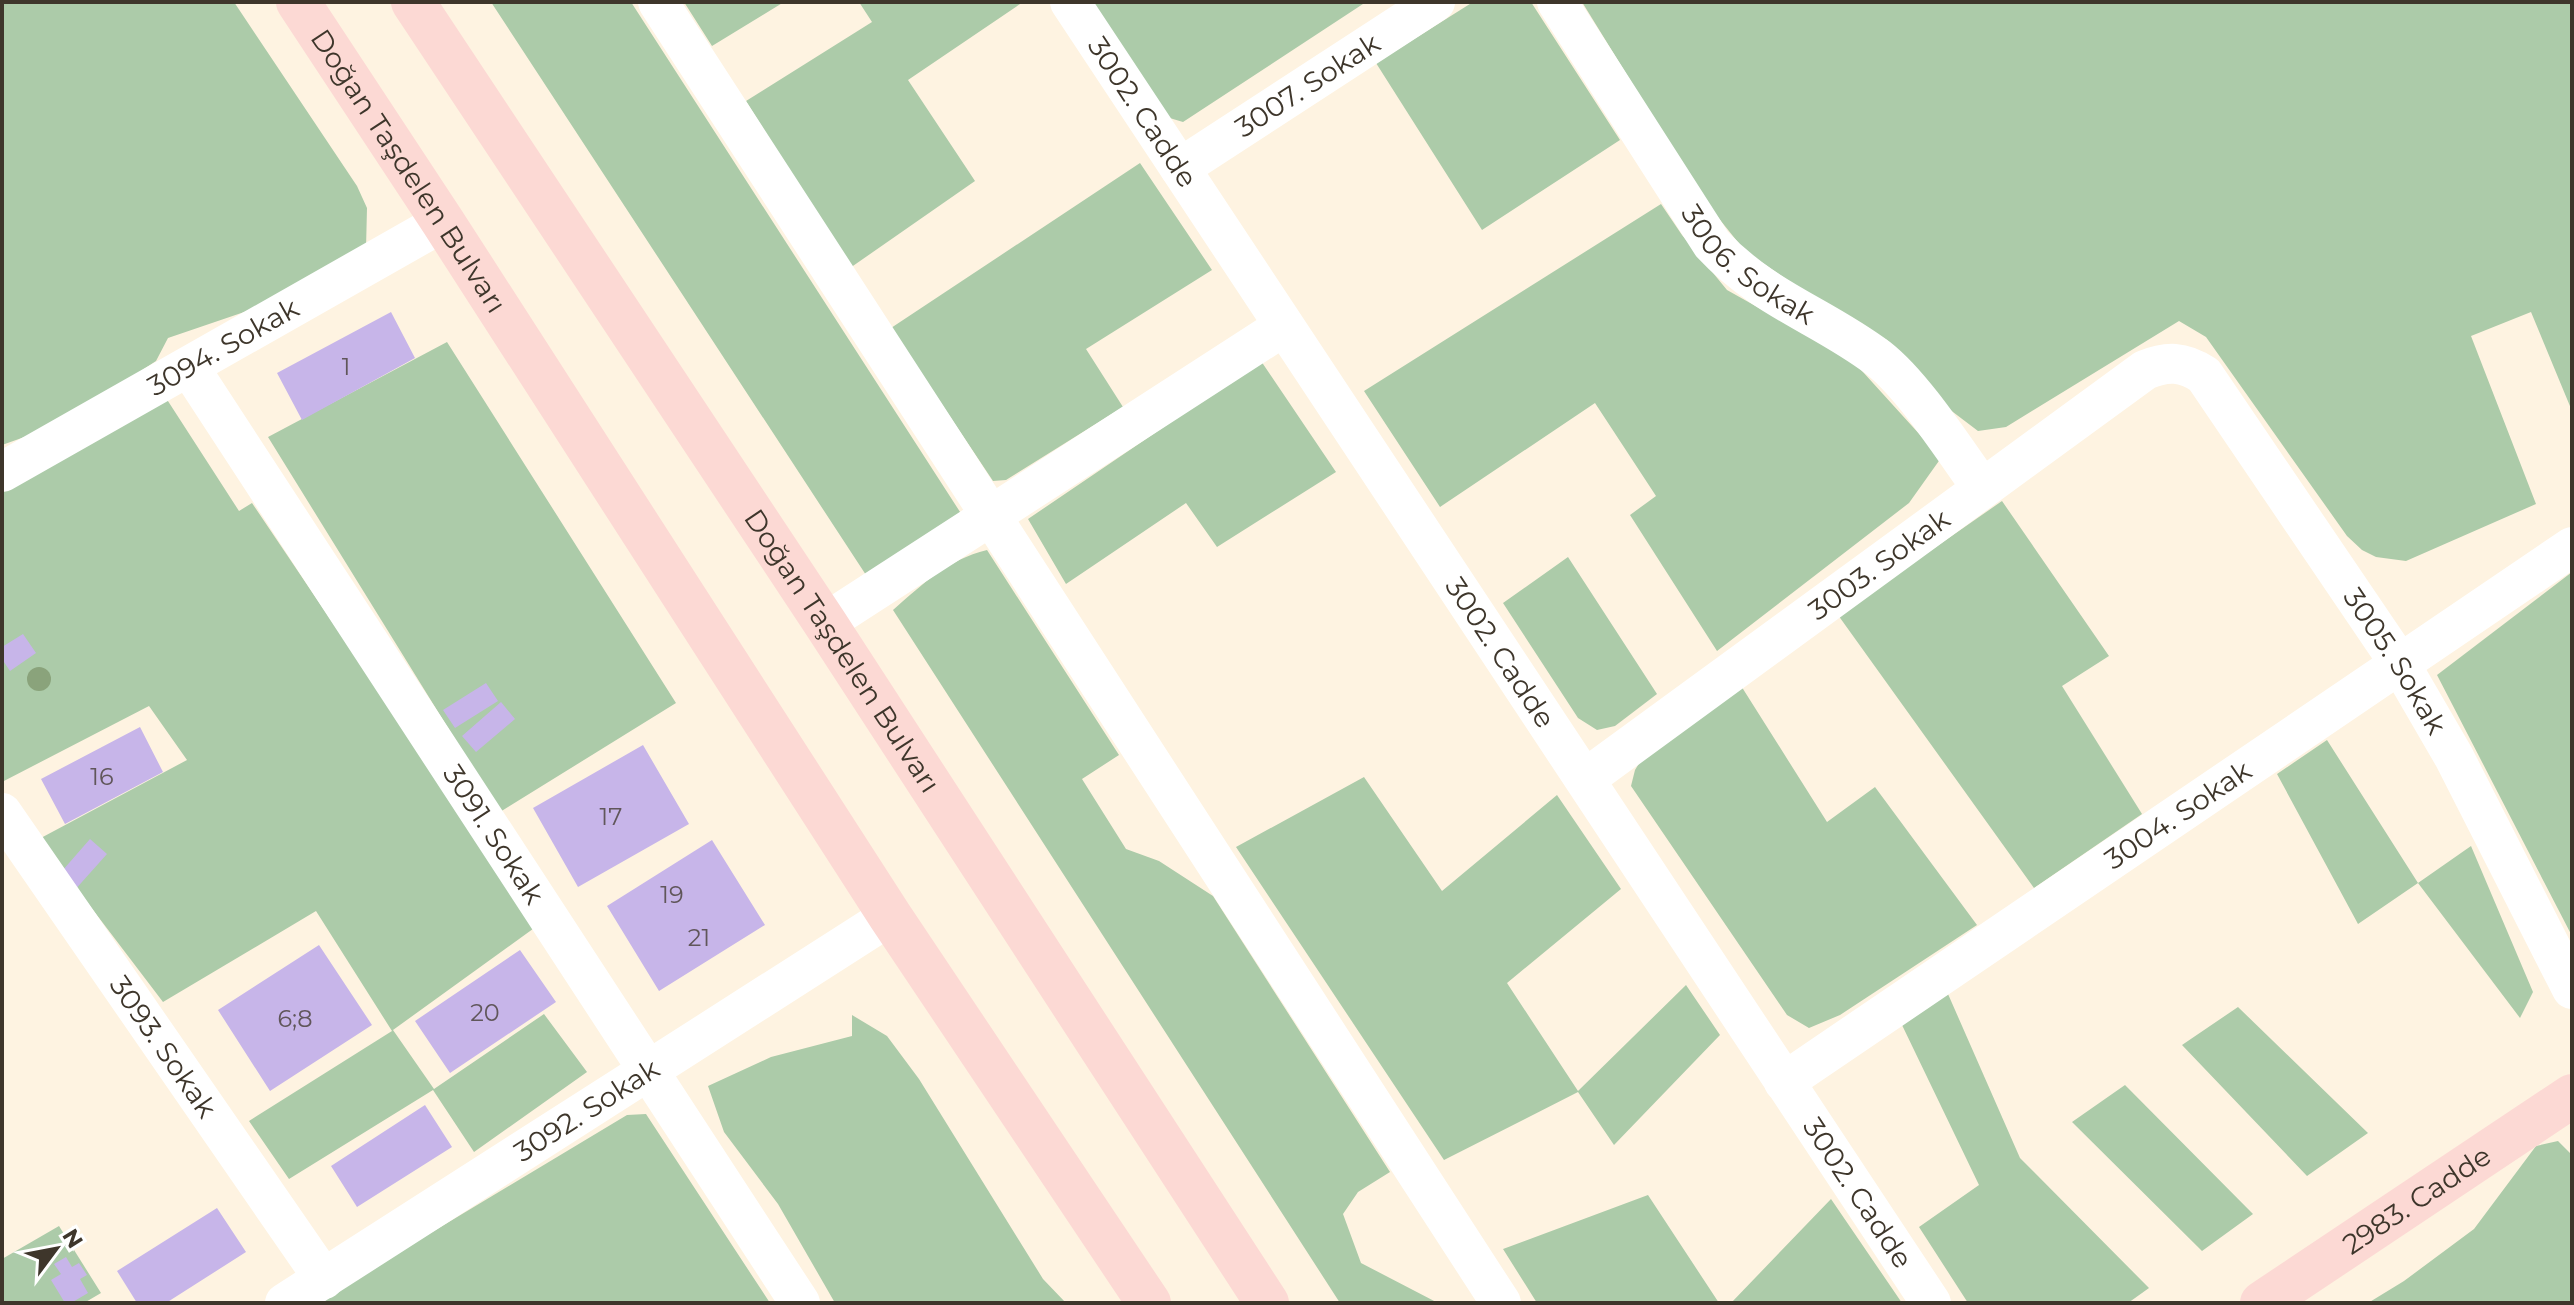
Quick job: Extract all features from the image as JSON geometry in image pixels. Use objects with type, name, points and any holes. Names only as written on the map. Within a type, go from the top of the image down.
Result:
[{"type":"main road","name":"Doğan Taşdelen Bulvarı","points":[[298,2],[1136,1296]]},
{"type":"main road","name":"Doğan Taşdelen Bulvarı","points":[[413,2],[825,623],[1267,1303]]},
{"type":"main road","name":"2983. Cadde","points":[[2262,1303],[2571,1100]]},
{"type":"street","points":[[658,2],[1501,1303]]},
{"type":"street","name":"3002. Cadde","points":[[1070,2],[1931,1303]]},
{"type":"street","name":"3007. Sokak","points":[[1180,168],[1435,2]]},
{"type":"street","name":"3006. Sokak","points":[[1557,2],[1712,244],[1735,268],[1760,287],[1880,359],[1906,387],[1982,488]]},
{"type":"street","name":"3094. Sokak","points":[[2,472],[443,222]]},
{"type":"street","points":[[825,623],[1284,326]]},
{"type":"street","name":"3003. Sokak","points":[[1585,779],[2145,370],[2161,363],[2178,363]]},
{"type":"street","name":"3005. Sokak","points":[[2178,363],[2204,375],[2400,664],[2468,784],[2572,989]]},
{"type":"street","name":"3091. Sokak","points":[[189,367],[800,1303]]},
{"type":"street","name":"3004. Sokak","points":[[1784,1082],[2572,547]]},
{"type":"street","name":"3093. Sokak","points":[[2,813],[324,1279]]},
{"type":"street","name":"3092. Sokak","points":[[285,1303],[890,916]]},
{"type":"green space","points":[[2,2],[234,2],[357,186],[367,208],[366,249],[262,306],[168,338],[156,361],[61,424],[2,445]]},
{"type":"green space","points":[[491,2],[631,2],[962,515],[866,575]]},
{"type":"green space","points":[[684,2],[784,2],[712,46]]},
{"type":"green space","points":[[859,2],[1023,2],[908,80],[975,181],[850,268],[746,101],[872,22]]},
{"type":"green space","points":[[1082,2],[1366,2],[1183,122],[1153,113]]},
{"type":"green space","points":[[1473,2],[1531,2],[1620,140],[1482,230],[1376,63]]},
{"type":"green space","points":[[1582,2],[2572,2],[2572,411],[2531,312],[2471,336],[2536,504],[2406,561],[2376,557],[2362,550],[2347,536],[2206,337],[2179,321],[2006,427],[1978,431],[1949,409],[1887,340],[1829,308],[1745,251],[1704,200]]},
{"type":"green space","points":[[1140,163],[1212,270],[1086,349],[1123,407],[1006,480],[993,481],[891,328]]},
{"type":"green space","points":[[1661,204],[1727,290],[1853,361],[1941,458],[1909,503],[1717,651],[1630,515],[1656,496],[1595,403],[1440,507],[1364,391]]},
{"type":"green space","points":[[447,342],[676,703],[500,812],[268,437]]},
{"type":"green space","points":[[1261,361],[1336,472],[1217,547],[1186,503],[1066,584],[1028,519]]},
{"type":"green space","points":[[166,398],[239,511],[252,503],[537,926],[393,1030],[434,1089],[544,1014],[587,1072],[474,1152],[433,1090],[289,1179],[249,1121],[392,1031],[316,911],[163,1002],[39,839],[187,760],[149,706],[2,782],[2,490]]},
{"type":"green space","points":[[2002,501],[2109,656],[2062,686],[2142,814],[2034,888],[1838,615]]},
{"type":"green space","points":[[987,550],[1119,755],[1082,779],[1126,849],[1159,861],[1213,896],[1390,1172],[1358,1192],[1343,1214],[1361,1263],[1438,1303],[1340,1303],[893,610],[948,566]]},
{"type":"green space","points":[[1568,557],[1657,694],[1615,726],[1597,730],[1578,718],[1503,603]]},
{"type":"green space","points":[[2572,572],[2572,936],[2437,675]]},
{"type":"green space","points":[[1738,681],[1827,822],[1875,787],[1977,925],[1840,1015],[1809,1028],[1787,1015],[1631,786],[1635,770],[1649,747]]},
{"type":"green space","points":[[2327,740],[2418,883],[2358,924],[2277,774]]},
{"type":"green space","points":[[1364,777],[1442,891],[1557,795],[1621,889],[1507,983],[1578,1091],[1686,985],[1720,1035],[1614,1145],[1578,1092],[1444,1160],[1236,847]]},
{"type":"green space","points":[[2471,846],[2533,992],[2520,1018],[2418,883]]},
{"type":"green space","points":[[1948,994],[2020,1158],[2149,1288],[2128,1303],[1968,1303],[1919,1227],[1979,1185],[1902,1025]]},
{"type":"green space","points":[[2238,1007],[2368,1133],[2307,1176],[2182,1045]]},
{"type":"green space","points":[[852,1015],[887,1036],[919,1079],[1043,1279],[1066,1303],[835,1303],[778,1204],[724,1132],[708,1086],[771,1057],[852,1036]]},
{"type":"green space","points":[[2125,1085],[2253,1214],[2202,1251],[2072,1122]]},
{"type":"green space","points":[[646,1114],[770,1303],[314,1303],[627,1115]]},
{"type":"green space","points":[[2558,1141],[2572,1155],[2572,1303],[2368,1303],[2404,1281],[2474,1229],[2536,1146]]},
{"type":"green space","points":[[1648,1195],[1719,1303],[1537,1303],[1503,1249]]},
{"type":"green space","points":[[1831,1199],[1902,1303],[1731,1303]]},
{"type":"green space","points":[[59,1226],[101,1293],[84,1303],[2,1303],[2,1259]]},
{"type":"building","points":[[391,312],[415,358],[302,420],[277,373]]},
{"type":"building","points":[[23,634],[36,653],[10,671],[2,659],[2,647]]},
{"type":"building","points":[[486,683],[498,701],[455,728],[443,710]]},
{"type":"building","points":[[501,702],[515,719],[476,752],[462,736]]},
{"type":"building","points":[[140,727],[163,772],[65,824],[41,779]]},
{"type":"building","points":[[643,745],[689,824],[578,887],[533,808]]},
{"type":"building","points":[[90,839],[107,854],[73,892],[56,878]]},
{"type":"building","points":[[712,840],[765,925],[659,991],[607,906]]},
{"type":"building","points":[[319,945],[372,1025],[270,1091],[218,1010]]},
{"type":"building","points":[[520,950],[556,1002],[450,1073],[415,1021]]},
{"type":"building","points":[[425,1105],[452,1147],[357,1207],[331,1166]]},
{"type":"building","points":[[217,1208],[246,1252],[166,1303],[137,1303],[117,1271]]},
{"type":"building","points":[[66,1257],[72,1267],[79,1263],[87,1275],[80,1279],[88,1293],[71,1303],[65,1303],[51,1280],[61,1274],[54,1264]]}]
